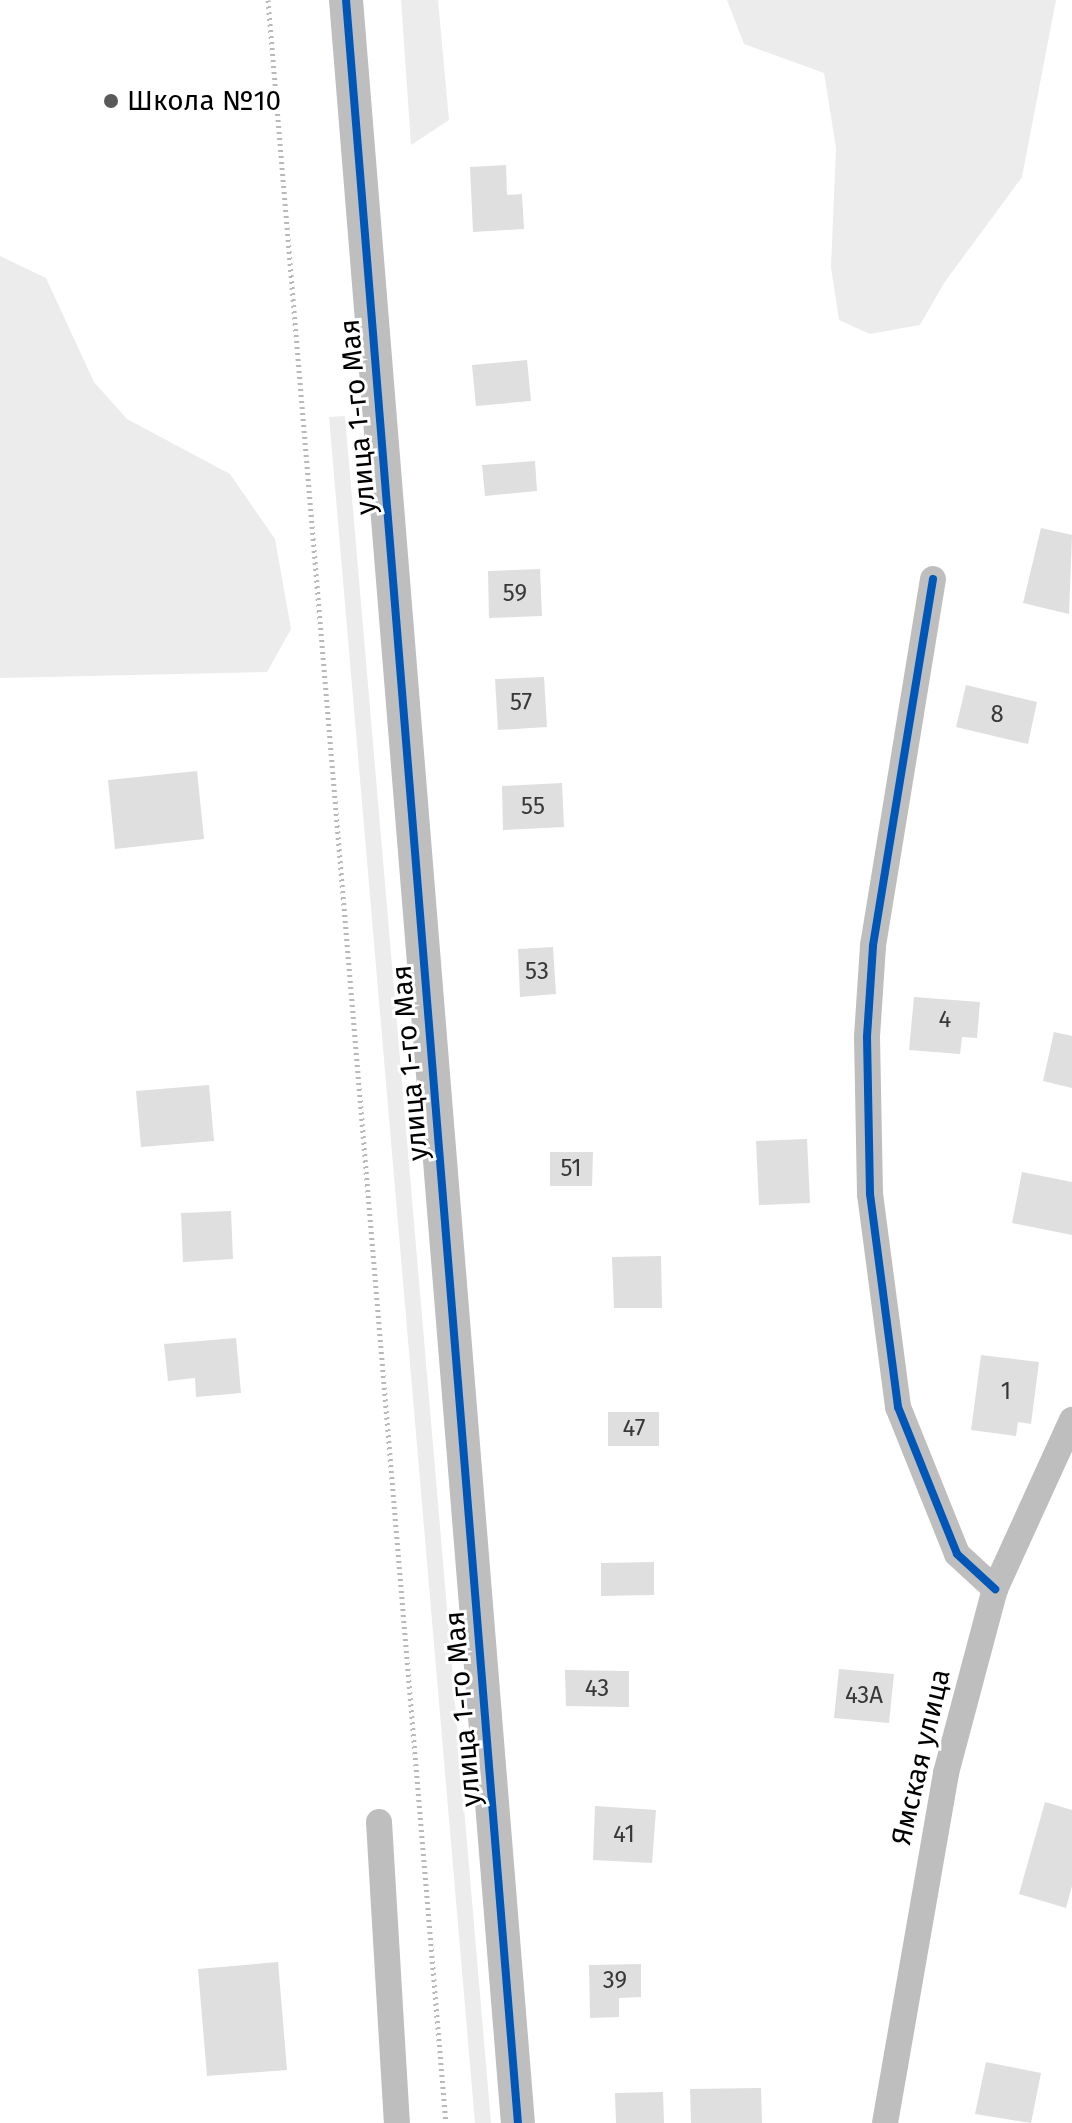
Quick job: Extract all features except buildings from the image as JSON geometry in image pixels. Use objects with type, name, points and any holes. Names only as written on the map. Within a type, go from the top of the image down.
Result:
[{"type":"street","name":"улица 1-го Мая","points":[[346,0],[518,2123]]},
{"type":"street","points":[[933,579],[873,946],[867,1037],[870,1194],[898,1407],[957,1554],[995,1589]]},
{"type":"street","name":"Ямская улица","points":[[885,2123],[946,1773],[995,1589],[1072,1420]]},
{"type":"street","points":[[379,1822],[397,2123]]},
{"type":"path","points":[[268,0],[446,2123]]},
{"type":"shaded area","points":[[401,0],[438,0],[449,120],[411,145]]},
{"type":"shaded area","points":[[727,0],[1056,0],[1022,177],[944,283],[920,325],[870,334],[839,320],[831,267],[836,148],[824,73],[744,44]]},
{"type":"shaded area","points":[[0,256],[46,278],[94,382],[127,419],[230,474],[275,539],[291,629],[267,672],[0,678]]},
{"type":"shaded area","points":[[345,416],[491,2123],[475,2123],[329,417]]},
{"type":"cycle path","points":[[346,0],[518,2123]]},
{"type":"cycle path","points":[[933,579],[873,946],[867,1037],[870,1194],[898,1407],[957,1554],[995,1589]]},
{"type":"place","name":"Школа №10","points":[[111,101]]}]
